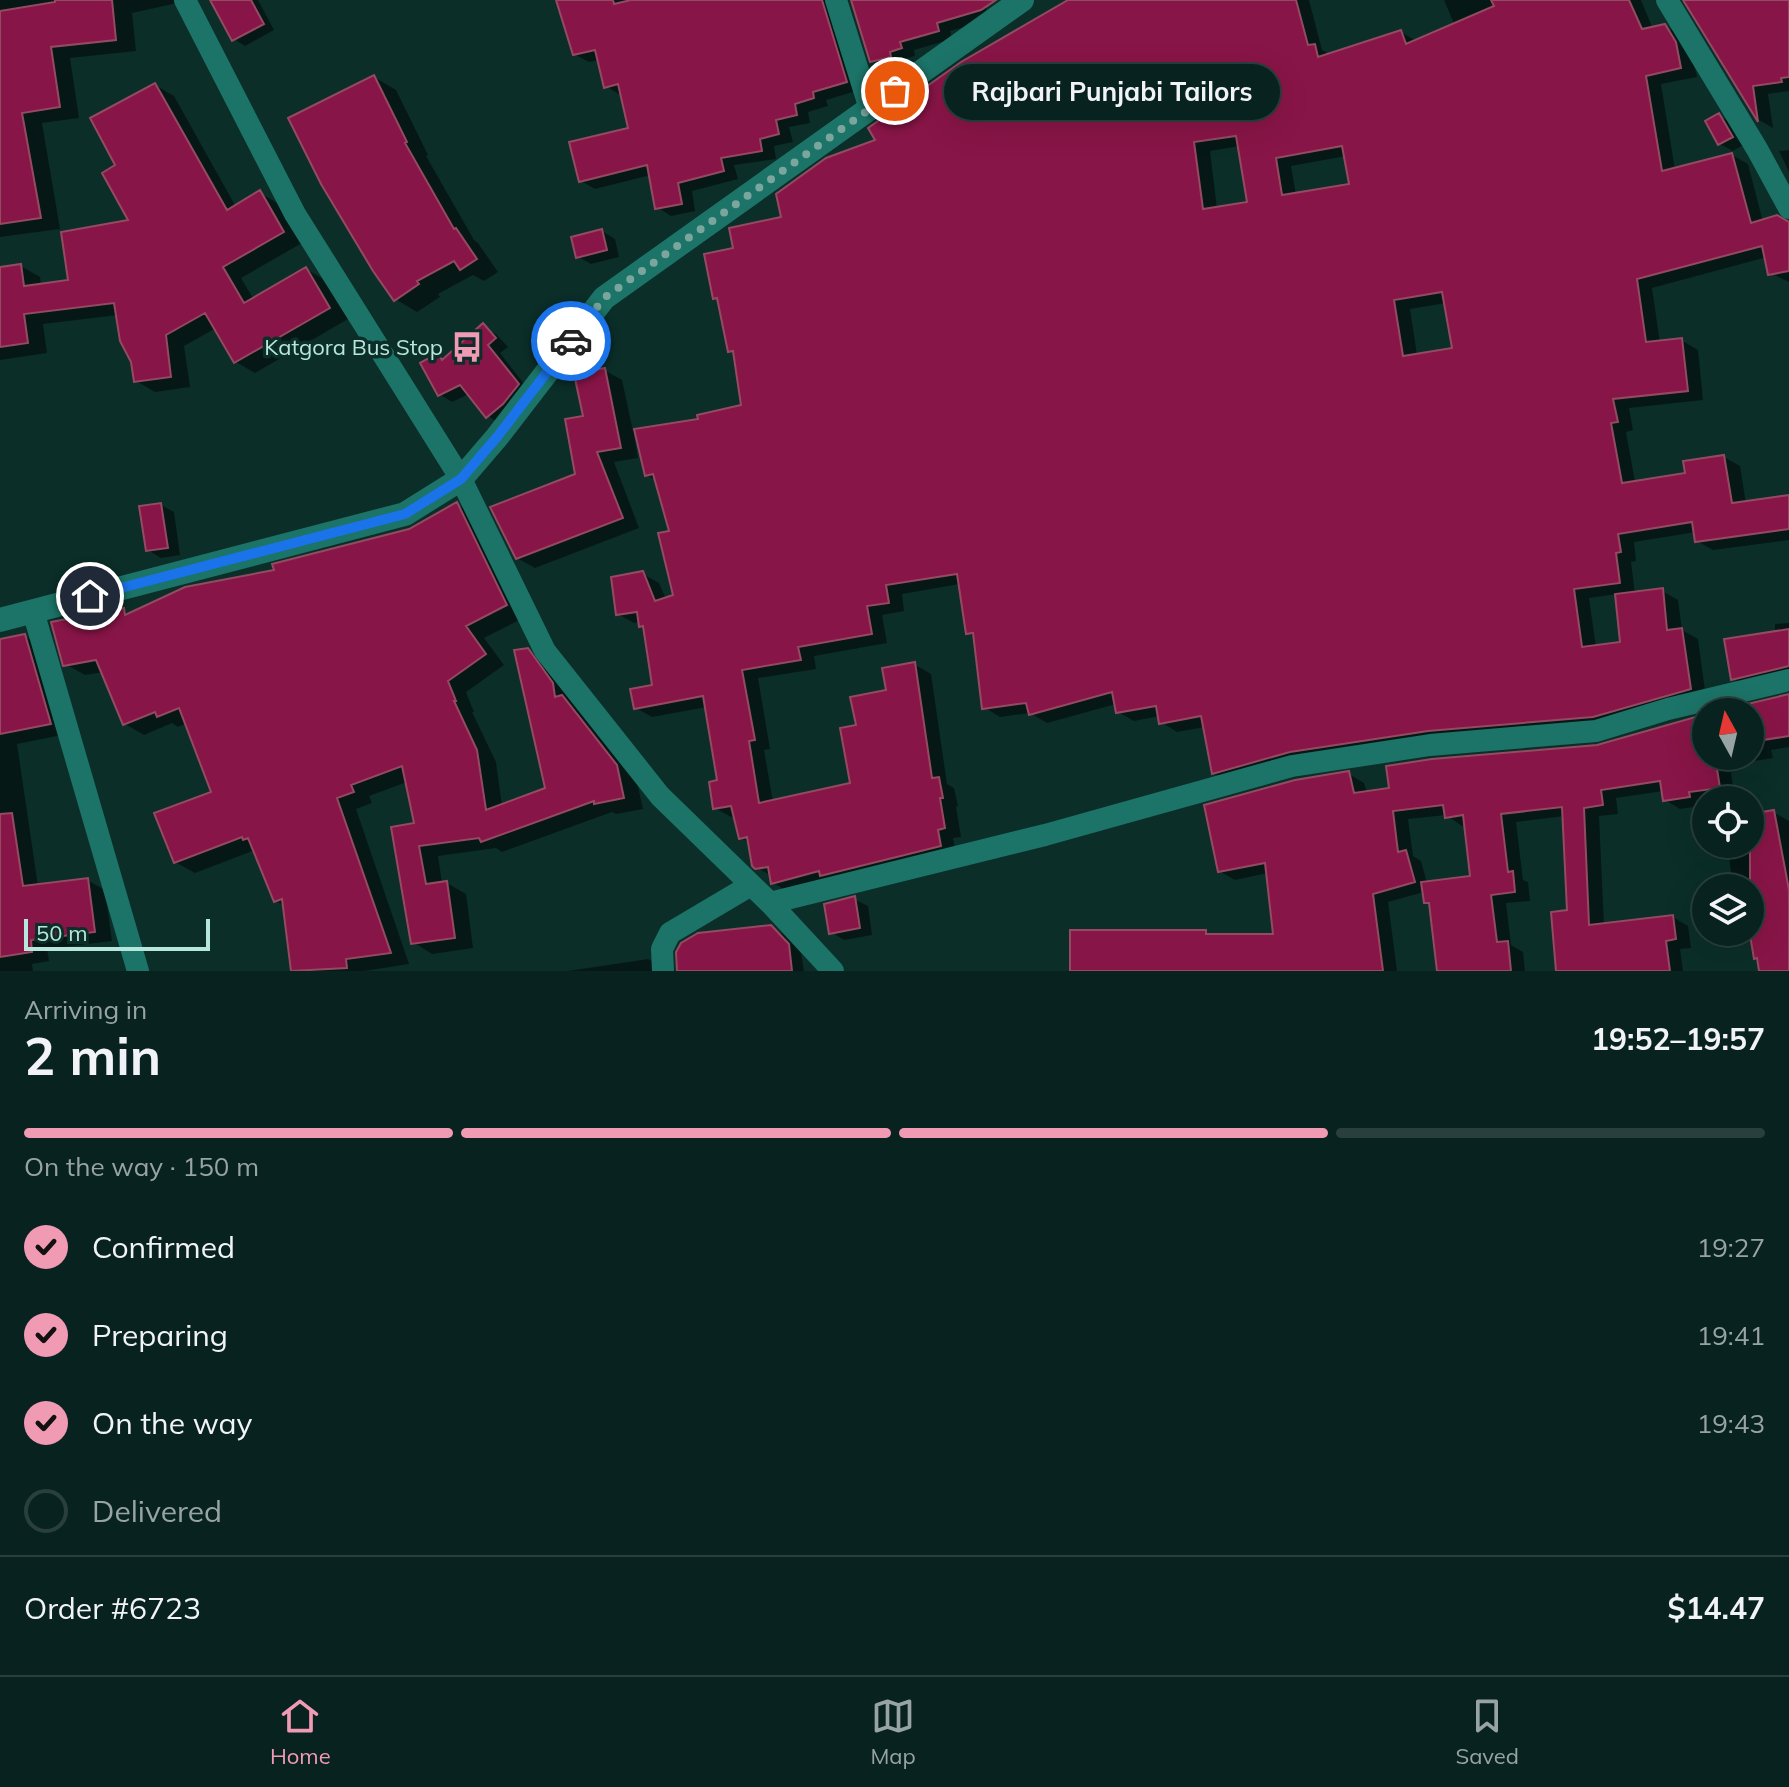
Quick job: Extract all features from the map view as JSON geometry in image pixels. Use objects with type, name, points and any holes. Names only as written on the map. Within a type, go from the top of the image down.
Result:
[{"type":"main road","points":[[0,620],[405,514],[461,479],[604,298],[1022,0]]},
{"type":"street","points":[[185,0],[295,214],[461,479],[545,651],[660,796],[770,903],[833,971]]},
{"type":"street","points":[[836,0],[870,109]]},
{"type":"street","points":[[1667,0],[1789,208]]},
{"type":"street","points":[[33,611],[138,971]]},
{"type":"street","points":[[770,903],[1045,835],[1292,766],[1430,745],[1596,731],[1668,709],[1789,680]]},
{"type":"street","points":[[663,971],[662,949],[670,933],[751,885]]},
{"type":"building","points":[[55,0],[112,0],[116,40],[51,47],[60,107],[22,113],[41,218],[0,224],[0,11]]},
{"type":"building","points":[[210,0],[251,0],[264,24],[232,41]]},
{"type":"building","points":[[556,0],[613,0],[614,4],[631,0],[822,0],[847,82],[813,92],[814,98],[795,104],[797,115],[776,120],[779,134],[760,139],[762,151],[721,158],[724,171],[678,183],[682,204],[655,209],[647,165],[579,182],[569,142],[628,128],[618,84],[604,88],[595,50],[573,55]]},
{"type":"building","points":[[851,0],[996,0],[981,10],[937,23],[939,31],[900,42],[902,48],[890,52],[891,57],[870,62]]},
{"type":"building","points":[[1068,0],[1296,0],[1308,45],[1315,44],[1318,57],[1401,30],[1406,44],[1494,6],[1491,0],[1629,0],[1642,29],[1665,24],[1676,42],[1681,68],[1646,76],[1662,171],[1732,153],[1751,223],[1777,215],[1789,222],[1789,271],[1768,275],[1762,246],[1637,279],[1646,342],[1682,338],[1688,391],[1613,399],[1618,422],[1611,423],[1622,483],[1685,473],[1683,461],[1724,455],[1732,503],[1789,495],[1789,529],[1695,542],[1692,522],[1618,534],[1621,552],[1616,553],[1620,583],[1574,589],[1582,647],[1620,642],[1615,594],[1663,588],[1667,630],[1682,628],[1691,689],[1593,717],[1428,731],[1290,752],[1212,774],[1201,716],[1159,724],[1156,706],[1116,713],[1112,692],[1029,715],[1026,703],[982,709],[973,633],[966,634],[957,574],[886,585],[889,603],[867,606],[872,634],[798,647],[801,660],[742,670],[755,740],[749,741],[759,803],[850,783],[840,728],[856,725],[850,697],[886,690],[882,668],[915,662],[932,778],[939,777],[943,798],[940,798],[945,828],[938,830],[941,846],[820,876],[819,871],[771,884],[768,867],[755,869],[752,866],[747,837],[739,839],[731,806],[713,809],[709,782],[717,780],[703,696],[634,709],[630,689],[652,685],[643,626],[639,627],[637,612],[616,615],[611,577],[643,571],[655,601],[673,595],[658,533],[669,531],[653,474],[645,476],[634,429],[698,419],[697,415],[741,405],[733,351],[728,352],[704,254],[733,248],[729,228],[781,217],[776,194],[826,158],[875,140],[868,128],[961,62]],"holes":[[[1236,136],[1247,202],[1203,209],[1194,142]],[[1342,146],[1349,184],[1282,195],[1276,158]],[[1442,292],[1452,348],[1403,356],[1394,300]]]},
{"type":"building","points":[[1683,0],[1789,0],[1789,77],[1781,78],[1782,82],[1753,86],[1758,122]]},
{"type":"building","points":[[374,75],[405,143],[454,229],[477,259],[460,270],[454,261],[417,281],[419,284],[394,301],[321,184],[288,118]]},
{"type":"building","points":[[155,83],[227,210],[260,190],[284,232],[223,267],[244,303],[306,267],[330,308],[234,363],[205,313],[166,335],[171,377],[134,382],[131,362],[120,341],[114,303],[24,314],[28,343],[0,347],[0,267],[21,264],[24,286],[68,280],[61,232],[128,220],[102,173],[115,165],[90,118]]},
{"type":"building","points":[[1719,113],[1733,137],[1718,145],[1705,121]]},
{"type":"building","points":[[602,229],[607,250],[576,258],[571,237]]},
{"type":"building","points":[[483,323],[496,338],[488,345],[519,384],[503,404],[486,418],[460,385],[438,396],[420,363],[438,353],[442,360]]},
{"type":"building","points":[[605,368],[621,448],[597,452],[623,518],[516,559],[490,507],[575,474],[565,419],[583,416],[574,374]]},
{"type":"building","points":[[457,502],[507,605],[466,626],[486,654],[448,681],[477,750],[486,810],[545,788],[514,650],[528,648],[553,683],[555,697],[562,695],[617,765],[624,798],[594,804],[594,801],[481,842],[479,838],[419,846],[426,884],[447,881],[455,938],[411,944],[391,827],[414,823],[402,766],[351,785],[354,792],[337,798],[391,953],[346,959],[347,968],[291,971],[282,899],[274,902],[248,838],[243,840],[242,837],[174,863],[154,813],[211,792],[179,708],[157,717],[155,712],[123,725],[96,660],[63,666],[51,622],[124,608],[125,615],[185,587],[274,570],[272,564],[409,529]]},
{"type":"building","points":[[161,503],[168,548],[146,551],[139,506]]},
{"type":"building","points":[[1789,629],[1789,666],[1731,680],[1724,639]]},
{"type":"building","points":[[25,634],[51,724],[0,734],[0,639]]},
{"type":"building","points":[[1789,694],[1789,736],[1764,740],[1764,700]]},
{"type":"building","points":[[1692,718],[1692,770],[1717,770],[1720,786],[1692,786],[1690,797],[1663,801],[1660,781],[1601,790],[1603,805],[1584,808],[1589,925],[1673,915],[1676,939],[1666,941],[1670,971],[1556,971],[1551,912],[1567,910],[1562,807],[1501,814],[1508,872],[1513,871],[1515,892],[1491,895],[1497,942],[1508,941],[1511,971],[1437,971],[1429,903],[1424,903],[1421,882],[1470,876],[1463,815],[1445,818],[1443,805],[1393,811],[1398,852],[1406,850],[1415,882],[1373,894],[1383,971],[1070,971],[1070,930],[1206,930],[1206,934],[1273,934],[1265,863],[1218,872],[1204,805],[1295,780],[1349,771],[1354,793],[1389,788],[1386,766],[1432,759],[1597,745]]},
{"type":"building","points":[[1774,810],[1789,890],[1789,971],[1759,971],[1752,946],[1764,946],[1764,874],[1750,874],[1750,858],[1764,858],[1764,812]]},
{"type":"building","points":[[12,813],[23,886],[88,878],[95,932],[31,940],[32,952],[0,957],[0,814]]},
{"type":"building","points":[[855,896],[860,928],[829,934],[824,904]]},
{"type":"building","points":[[771,925],[789,944],[792,971],[677,971],[676,952],[681,943],[698,933]]},
{"type":"way so far","points":[[571,341],[604,298],[895,91]]},
{"type":"place","name":"Rajbari Punjabi Tailors","points":[[895,91]]},
{"type":"place","name":"Katgora Bus Stop","points":[[467,347]]},
{"type":"route","points":[[90,596],[405,514],[461,479],[571,341]]}]
